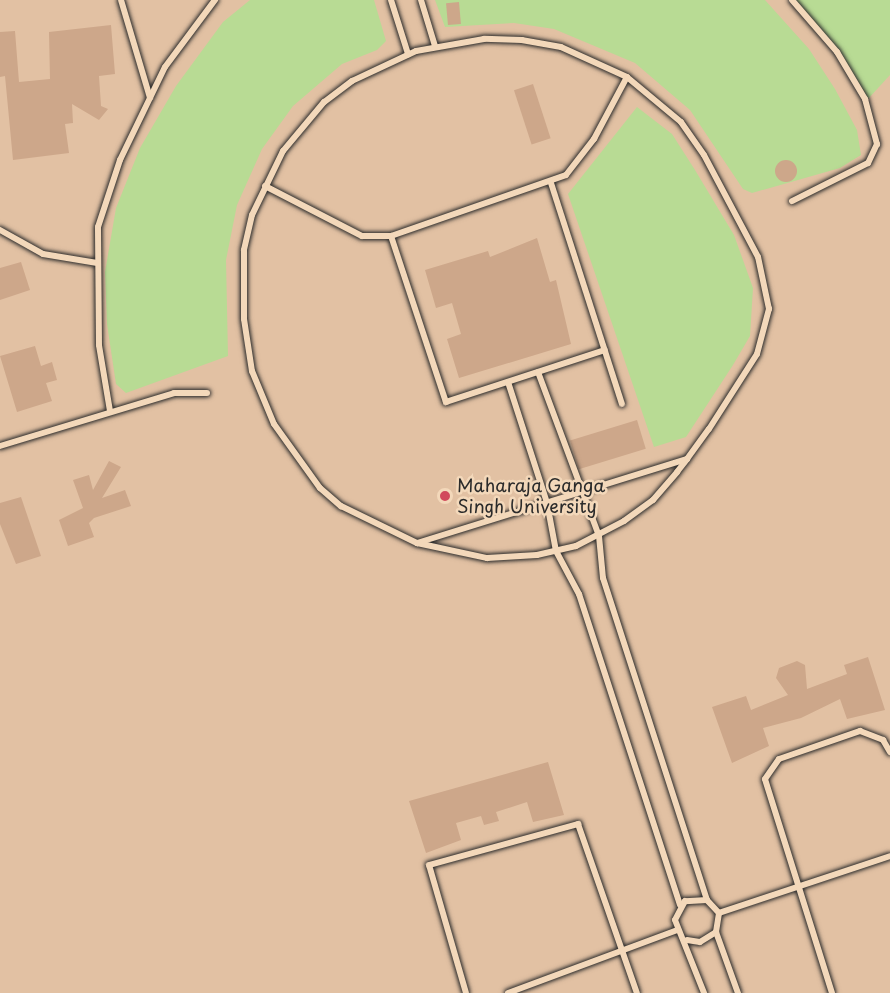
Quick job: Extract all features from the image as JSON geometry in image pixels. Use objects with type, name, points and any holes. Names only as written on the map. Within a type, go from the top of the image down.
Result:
[{"type":"lane","points":[[120,0],[150,98]]},
{"type":"lane","points":[[110,411],[99,345],[97,263],[105,204],[165,67],[215,0]]},
{"type":"lane","points":[[392,0],[408,54]]},
{"type":"lane","points":[[422,0],[435,46]]},
{"type":"lane","points":[[792,0],[837,52],[859,89],[877,144],[867,163],[792,201]]},
{"type":"lane","points":[[522,40],[561,47],[627,77],[681,122],[704,155],[737,210],[767,288],[766,335],[757,354],[687,459],[653,500],[599,536],[556,551],[487,558],[417,543],[364,521],[320,488],[260,396],[244,319],[243,265],[248,232],[265,186],[301,125],[324,102],[352,81],[408,54],[435,46],[522,40]]},
{"type":"lane","points":[[265,186],[362,236],[391,236],[551,183],[585,154],[627,77]]},
{"type":"lane","points":[[551,183],[622,404]]},
{"type":"lane","points":[[0,230],[43,254],[97,263]]},
{"type":"lane","points":[[391,236],[446,402],[605,350]]},
{"type":"lane","points":[[538,372],[579,493],[599,536],[603,578],[707,900],[719,914]]},
{"type":"lane","points":[[508,382],[547,503],[556,551],[579,594],[680,905],[677,930]]},
{"type":"lane","points":[[0,446],[174,393],[207,393]]},
{"type":"lane","points":[[417,543],[687,459]]},
{"type":"lane","points":[[832,993],[765,792],[770,768],[779,759],[861,731],[883,740],[890,752]]},
{"type":"lane","points":[[466,993],[429,865],[578,824],[637,993]]},
{"type":"lane","points":[[719,914],[890,856]]},
{"type":"lane","points":[[680,905],[690,899],[707,900]]},
{"type":"lane","points":[[719,914],[716,932],[738,993]]},
{"type":"lane","points":[[677,930],[687,940],[705,993]]},
{"type":"lane","points":[[508,993],[677,930]]},
{"type":"lane","points":[[687,940],[700,942],[716,932]]},
{"type":"shaded area","name":"Maharaja Ganga Singh University","points":[[0,0],[890,0],[890,993],[0,993]]},
{"type":"green space","points":[[250,0],[374,0],[386,41],[377,50],[342,64],[293,106],[262,149],[237,205],[226,260],[228,356],[126,393],[116,384],[107,324],[105,272],[116,208],[140,148],[176,86],[223,22]]},
{"type":"green space","points":[[435,0],[765,0],[809,49],[835,89],[857,130],[861,155],[840,168],[752,193],[743,189],[690,110],[635,63],[554,29],[514,23],[445,27]]},
{"type":"green space","points":[[796,0],[890,0],[890,75],[868,99]]},
{"type":"green space","points":[[637,107],[672,134],[734,235],[753,288],[750,336],[733,365],[686,437],[654,447],[568,194]]},
{"type":"building","points":[[459,2],[461,24],[448,25],[446,3]]},
{"type":"building","points":[[111,25],[115,74],[99,76],[101,106],[108,109],[99,120],[72,104],[73,123],[65,124],[69,153],[13,160],[5,76],[0,77],[0,32],[15,31],[19,82],[50,79],[49,32]]},
{"type":"building","points":[[533,84],[551,138],[532,144],[514,90]]},
{"type":"building","points":[[786,160],[796,167],[797,171],[790,181],[786,182],[776,175],[775,171],[782,161]]},
{"type":"building","points":[[537,238],[550,282],[556,280],[571,344],[459,378],[447,339],[461,334],[452,303],[436,308],[425,270],[488,251],[490,257]]},
{"type":"building","points":[[21,262],[30,290],[0,300],[0,268]]},
{"type":"building","points":[[35,346],[41,366],[52,362],[57,380],[46,383],[52,401],[17,412],[0,356]]},
{"type":"building","points":[[637,420],[646,449],[579,469],[570,440]]},
{"type":"building","points":[[109,461],[121,467],[102,498],[125,490],[131,506],[94,518],[89,523],[94,537],[68,546],[59,520],[83,508],[73,480],[89,475],[93,490]]},
{"type":"building","points":[[21,497],[41,556],[16,564],[0,524],[0,503]]},
{"type":"building","points":[[868,657],[885,710],[847,719],[840,699],[801,718],[763,728],[769,746],[732,763],[712,707],[746,696],[751,710],[788,695],[776,678],[779,668],[797,661],[805,665],[807,689],[847,674],[844,665]]},
{"type":"building","points":[[548,762],[564,815],[533,822],[527,802],[496,812],[499,821],[484,825],[481,816],[456,823],[461,840],[426,853],[409,801]]},
{"type":"place","name":"Maharaja Ganga Singh University","points":[[445,496]]}]
